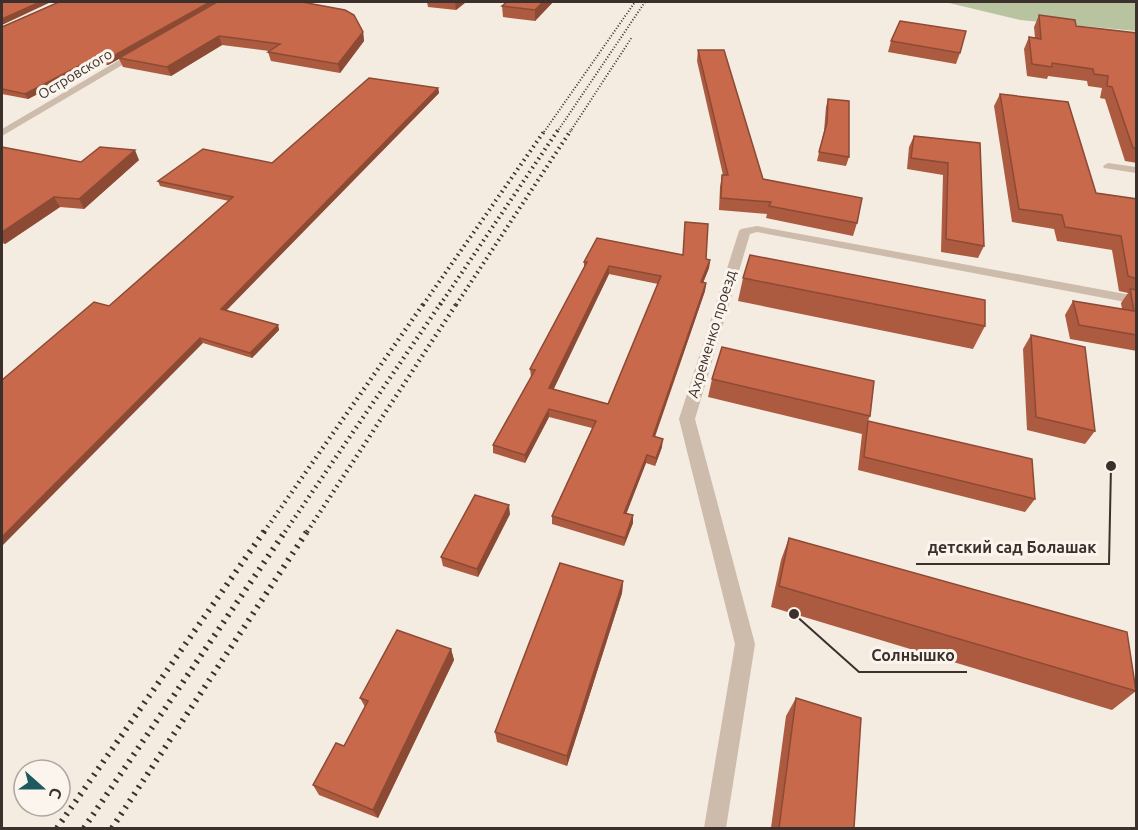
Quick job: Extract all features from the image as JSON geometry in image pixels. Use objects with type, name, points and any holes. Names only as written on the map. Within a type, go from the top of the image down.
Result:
[{"type":"street","name":"Островского","points":[[2,133],[148,46]]},
{"type":"street","points":[[1108,166],[1137,170]]},
{"type":"street","name":"Ахременко проезд","points":[[715,828],[745,644],[687,419],[745,231],[757,229],[1137,300]]},
{"type":"green space","points":[[945,2],[1136,2],[1136,31],[1020,20]]},
{"type":"building","points":[[2,2],[40,2],[2,19]]},
{"type":"building","points":[[59,2],[210,2],[106,60],[94,58],[25,94],[2,89],[2,27]]},
{"type":"building","points":[[217,2],[302,2],[345,10],[354,15],[363,32],[338,64],[268,52],[280,44],[219,36],[167,67],[119,58]]},
{"type":"building","points":[[507,2],[543,2],[535,10],[502,6]]},
{"type":"building","points":[[1039,15],[1075,20],[1076,26],[1137,33],[1137,149],[1133,148],[1112,87],[1107,86],[1108,76],[1094,74],[1093,69],[1052,63],[1052,67],[1032,64],[1029,37],[1041,39]]},
{"type":"building","points":[[900,21],[966,31],[960,53],[891,41]]},
{"type":"building","points":[[698,50],[724,50],[763,179],[862,198],[857,223],[769,206],[771,202],[721,198],[722,175],[728,175]]},
{"type":"building","points":[[369,78],[438,88],[221,309],[278,325],[250,353],[200,338],[2,537],[2,380],[94,302],[109,306],[233,197],[158,181],[203,149],[272,163]]},
{"type":"building","points":[[1000,94],[1068,102],[1096,193],[1137,199],[1137,279],[1128,276],[1121,236],[1065,227],[1062,215],[1019,209]]},
{"type":"building","points":[[828,99],[849,101],[849,157],[819,152],[827,123]]},
{"type":"building","points":[[914,136],[980,143],[984,246],[946,239],[948,163],[911,158]]},
{"type":"building","points":[[2,147],[81,162],[100,147],[135,150],[79,199],[54,197],[2,232]]},
{"type":"building","points":[[685,222],[708,224],[706,259],[710,260],[701,282],[706,283],[653,436],[663,439],[656,458],[647,455],[624,513],[633,515],[625,538],[552,516],[596,421],[549,409],[525,455],[493,445],[535,370],[530,369],[587,262],[584,262],[597,238],[683,255]],"holes":[[[609,266],[661,276],[608,404],[549,388]]]},
{"type":"building","points":[[750,255],[985,300],[985,326],[743,278]]},
{"type":"building","points":[[1130,289],[1137,290],[1137,335],[1079,325],[1073,301],[1134,311]]},
{"type":"building","points":[[1031,335],[1085,347],[1095,431],[1036,417]]},
{"type":"building","points":[[722,347],[874,381],[870,416],[712,379]]},
{"type":"building","points":[[868,421],[1032,459],[1035,499],[864,457]]},
{"type":"building","points":[[475,495],[509,505],[477,569],[441,557]]},
{"type":"building","points":[[789,538],[1127,632],[1136,691],[779,586]]},
{"type":"building","points":[[560,563],[623,581],[567,756],[495,732]]},
{"type":"building","points":[[397,630],[451,649],[373,810],[313,785],[336,743],[344,746],[368,701],[360,698]]},
{"type":"building","points":[[796,698],[861,718],[854,828],[779,828]]},
{"type":"railway","points":[[544,132],[635,2]]},
{"type":"railway","points":[[557,132],[645,2]]},
{"type":"railway","points":[[570,132],[632,37]]},
{"type":"railway","points":[[423,305],[545,130]]},
{"type":"railway","points":[[440,305],[558,130]]},
{"type":"railway","points":[[456,305],[571,130]]},
{"type":"railway","points":[[264,532],[424,303]]},
{"type":"railway","points":[[285,532],[441,303]]},
{"type":"railway","points":[[307,532],[457,303]]},
{"type":"railway","points":[[57,828],[265,530]]},
{"type":"railway","points":[[84,828],[286,530]]},
{"type":"railway","points":[[112,828],[308,530]]},
{"type":"place","name":"детский сад Болашак","points":[[1111,466]]},
{"type":"place","name":"Солнышко","points":[[794,614]]}]
